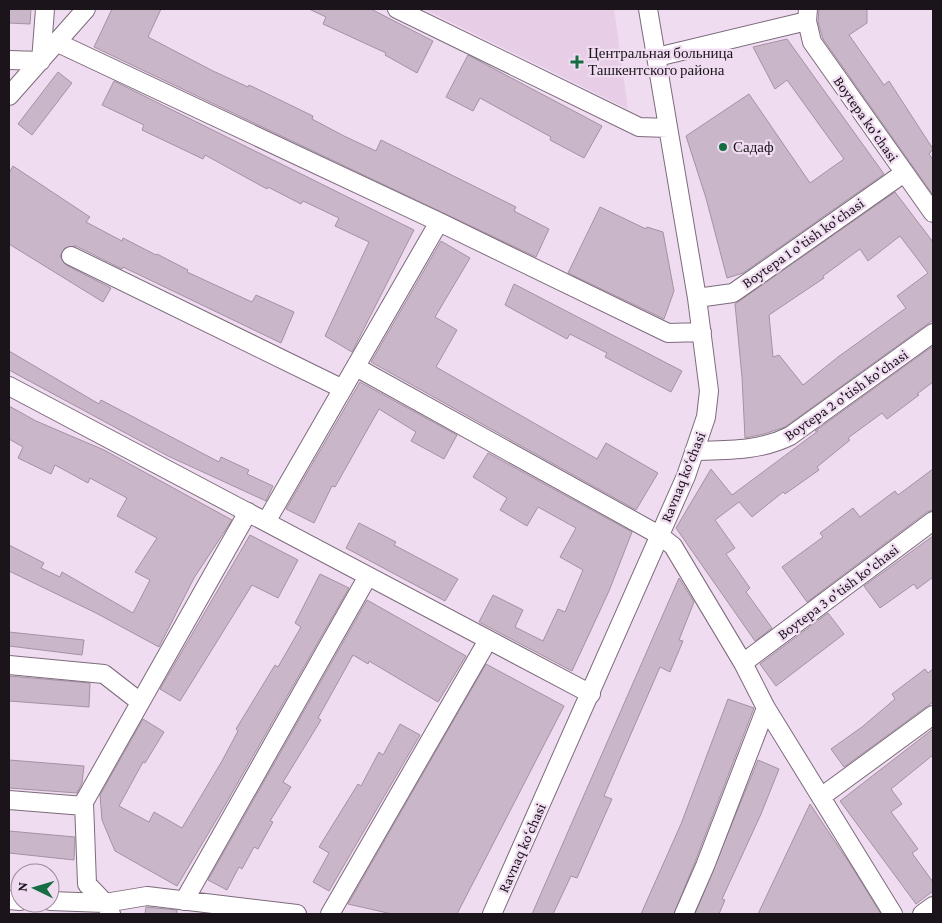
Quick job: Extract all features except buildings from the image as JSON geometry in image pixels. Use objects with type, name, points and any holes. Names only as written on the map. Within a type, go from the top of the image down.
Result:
[{"type":"street","points":[[41,61],[45,9]]},
{"type":"street","points":[[9,96],[86,9]]},
{"type":"street","points":[[397,9],[639,127],[668,128]]},
{"type":"street","name":"Ravnaq ko‘chasi","points":[[492,914],[591,694],[694,451],[706,417],[708,391],[702,332],[648,9]]},
{"type":"street","points":[[656,57],[808,15]]},
{"type":"street","name":"Boytepa ko'chasi","points":[[808,15],[812,42],[933,213]]},
{"type":"street","points":[[58,42],[439,222],[668,334],[702,332]]},
{"type":"street","points":[[9,60],[41,61]]},
{"type":"street","name":"Boytepa 1 o'tish ko'chasi","points":[[697,298],[733,293],[904,173]]},
{"type":"street","points":[[266,522],[439,222]]},
{"type":"street","points":[[72,256],[343,389]]},
{"type":"street","name":"Boytepa 2 o'tish ko'chasi","points":[[694,451],[749,450],[774,444],[790,436],[933,332]]},
{"type":"street","points":[[356,367],[659,535],[673,546],[743,664],[766,708],[893,914]]},
{"type":"street","points":[[9,386],[591,694]]},
{"type":"street","points":[[108,908],[87,884],[84,802],[248,512]]},
{"type":"street","name":"Boytepa 3 o'tish ko'chasi","points":[[743,664],[933,521]]},
{"type":"street","points":[[184,901],[368,576]]},
{"type":"street","points":[[330,914],[488,640]]},
{"type":"street","points":[[9,665],[104,674],[140,702]]},
{"type":"street","points":[[684,914],[705,866],[766,708]]},
{"type":"street","points":[[821,797],[933,715]]},
{"type":"street","points":[[9,800],[84,806]]},
{"type":"street","points":[[60,902],[108,908],[147,896],[297,914]]},
{"type":"street","points":[[922,914],[933,906]]},
{"type":"shaded area","name":"Центральная больница Ташкентского района","points":[[424,9],[614,9],[628,109],[438,16]]},
{"type":"place","name":"Центральная больница Ташкентского района","points":[[577,62]]},
{"type":"place","name":"Садаф","points":[[723,147]]}]
